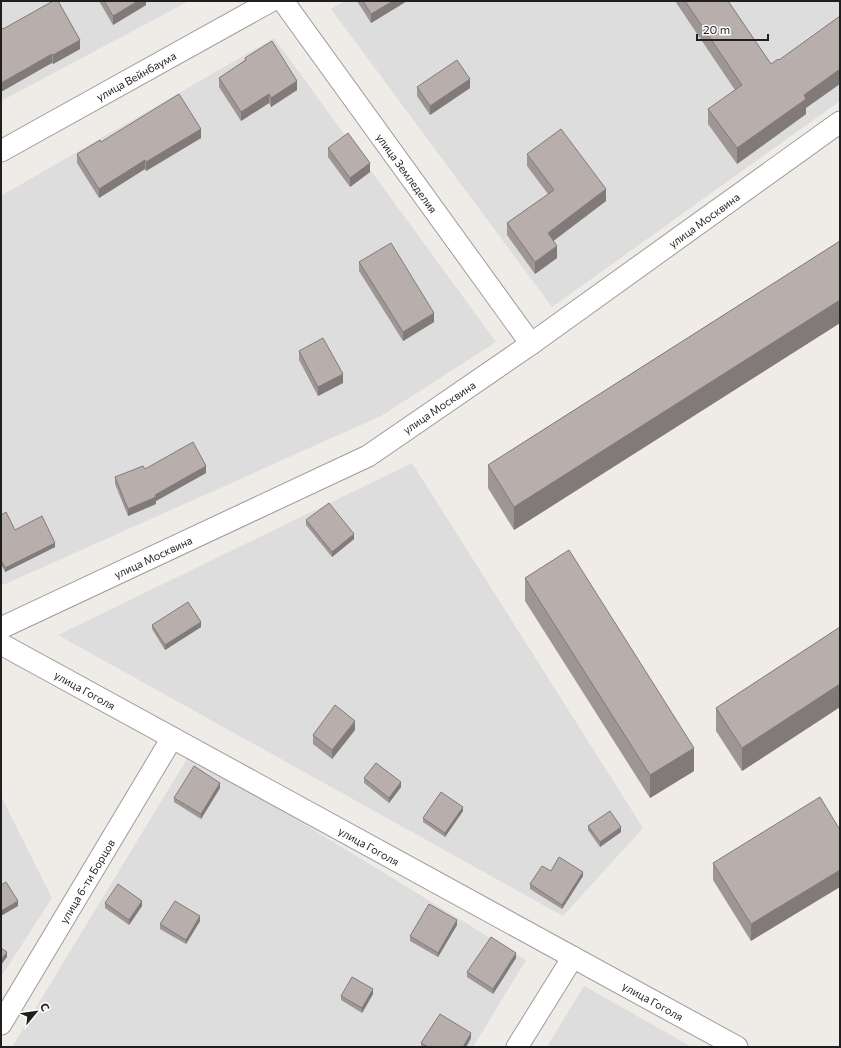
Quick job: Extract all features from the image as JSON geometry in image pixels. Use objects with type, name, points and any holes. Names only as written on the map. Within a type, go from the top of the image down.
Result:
[{"type":"street","name":"улица Вейнбаума","points":[[1,151],[270,1]]},
{"type":"street","name":"улица Земледелия","points":[[283,1],[531,344]]},
{"type":"street","name":"улица Москвина","points":[[1,628],[368,456],[531,344],[840,122]]},
{"type":"street","name":"улица Гоголя","points":[[1,644],[737,1047]]},
{"type":"street","name":"улица 6-ти Борцов","points":[[1,1024],[172,738]]},
{"type":"street","points":[[517,1047],[572,957]]},
{"type":"shaded area","points":[[1,1],[189,1],[1,101]]},
{"type":"shaded area","points":[[345,1],[840,1],[840,101],[552,307],[331,9]]},
{"type":"shaded area","points":[[274,38],[496,342],[381,416],[3,585],[1,582],[1,196]]},
{"type":"shaded area","points":[[412,463],[643,828],[563,916],[58,635]]},
{"type":"shaded area","points":[[190,754],[526,960],[473,1047],[12,1047]]},
{"type":"shaded area","points":[[1,796],[52,898],[1,977]]},
{"type":"shaded area","points":[[584,986],[692,1047],[547,1047]]},
{"type":"building","points":[[53,1],[58,1],[80,40],[1,83],[1,29]]},
{"type":"building","points":[[104,1],[138,1],[113,16]]},
{"type":"building","points":[[363,1],[393,1],[371,14]]},
{"type":"building","points":[[685,1],[728,1],[771,64],[778,59],[779,60],[840,16],[840,69],[804,95],[806,99],[737,148],[708,109],[742,85]]},
{"type":"building","points":[[272,41],[297,81],[271,98],[269,94],[241,112],[219,78],[246,60],[245,58]]},
{"type":"building","points":[[457,60],[470,79],[430,106],[417,87]]},
{"type":"building","points":[[179,94],[201,129],[146,162],[145,160],[99,189],[77,154],[100,140],[101,142]]},
{"type":"building","points":[[561,129],[606,189],[548,233],[557,246],[535,262],[507,223],[554,190],[527,154]]},
{"type":"building","points":[[348,133],[370,163],[350,178],[328,148]]},
{"type":"building","points":[[840,241],[840,300],[514,507],[488,465]]},
{"type":"building","points":[[391,243],[434,313],[403,332],[359,262]]},
{"type":"building","points":[[323,338],[343,374],[318,387],[299,351]]},
{"type":"building","points":[[193,442],[206,466],[155,495],[156,497],[128,509],[115,477],[143,466],[145,469]]},
{"type":"building","points":[[329,503],[354,534],[332,552],[306,520]]},
{"type":"building","points":[[6,512],[15,530],[42,516],[55,543],[5,568],[1,560],[1,515]]},
{"type":"building","points":[[569,550],[694,748],[650,775],[525,578]]},
{"type":"building","points":[[188,602],[201,622],[165,645],[152,625]]},
{"type":"building","points":[[840,627],[840,684],[742,748],[716,708]]},
{"type":"building","points":[[335,705],[355,721],[332,750],[313,735]]},
{"type":"building","points":[[376,763],[401,782],[389,798],[364,778]]},
{"type":"building","points":[[194,766],[220,783],[201,814],[174,798]]},
{"type":"building","points":[[441,792],[463,807],[445,833],[423,818]]},
{"type":"building","points":[[820,797],[840,830],[840,870],[751,924],[713,863]]},
{"type":"building","points":[[610,811],[621,827],[600,842],[588,826]]},
{"type":"building","points":[[559,857],[583,872],[562,905],[530,884],[542,866],[551,871]]},
{"type":"building","points":[[6,882],[18,901],[1,911],[1,885]]},
{"type":"building","points":[[118,884],[142,901],[129,920],[105,903]]},
{"type":"building","points":[[175,901],[200,916],[186,940],[160,924]]},
{"type":"building","points":[[429,904],[457,920],[438,953],[410,936]]},
{"type":"building","points":[[491,937],[516,953],[493,989],[467,972]]},
{"type":"building","points":[[1,948],[7,952],[1,960]]},
{"type":"building","points":[[352,977],[373,989],[362,1008],[341,996]]},
{"type":"building","points":[[440,1014],[471,1033],[463,1047],[428,1047],[421,1043]]}]
